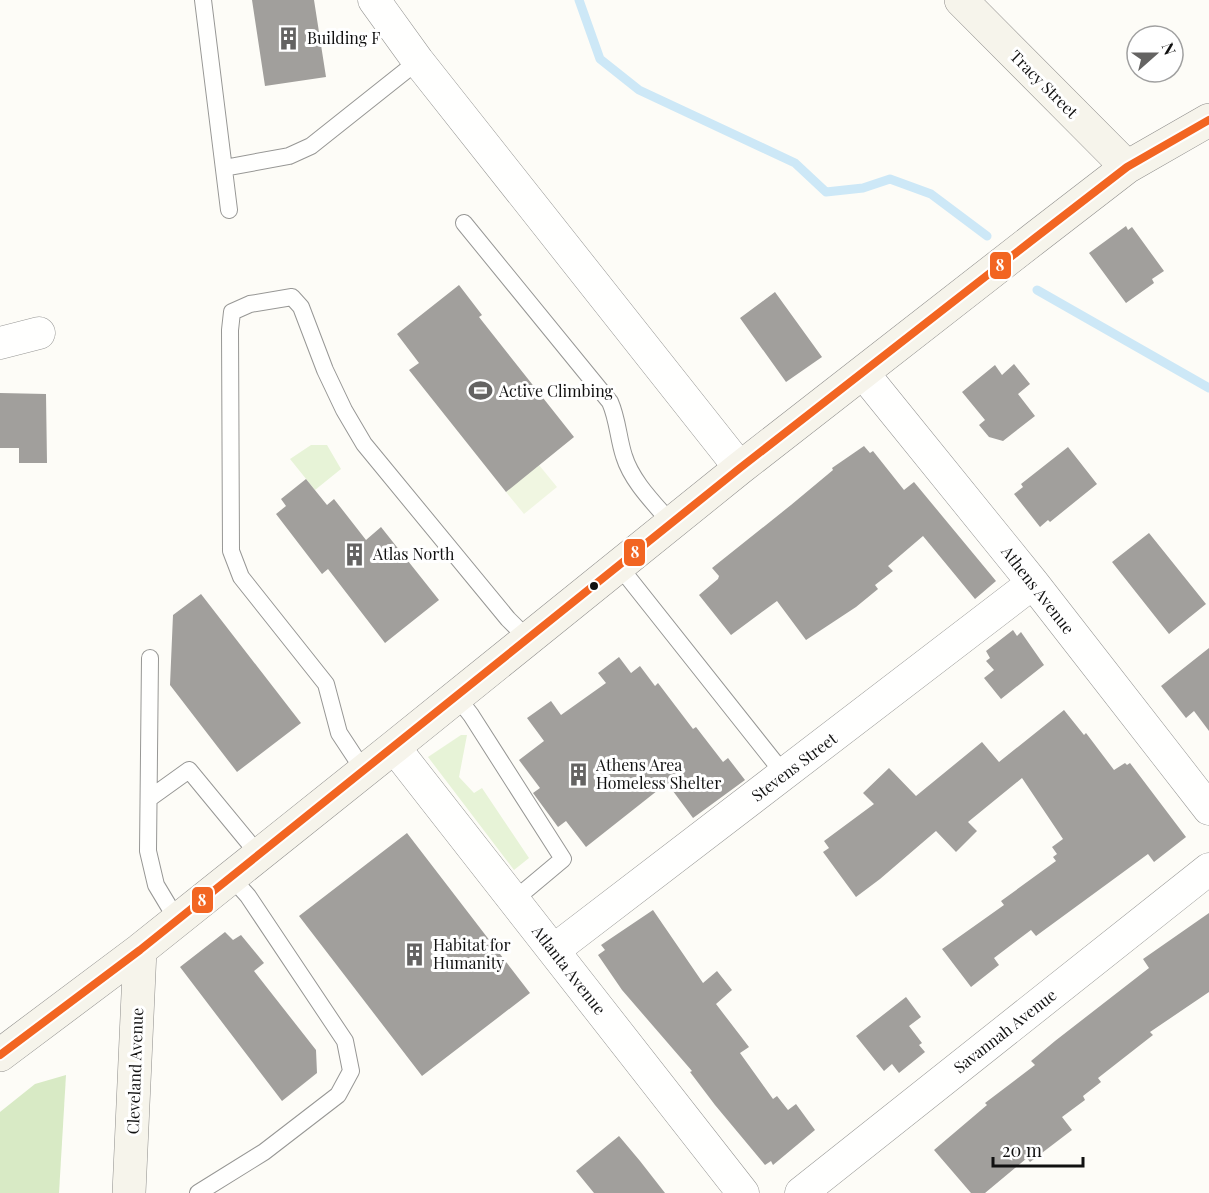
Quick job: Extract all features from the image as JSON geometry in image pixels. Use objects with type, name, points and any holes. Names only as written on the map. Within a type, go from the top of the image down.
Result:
[{"type":"street","points":[[374,0],[418,61],[740,468]]},
{"type":"street","name":"Tracy Street","points":[[961,0],[1127,167]]},
{"type":"street","points":[[0,1055],[140,950],[740,468],[1127,167],[1209,120]]},
{"type":"street","points":[[0,343],[39,333]]},
{"type":"street","name":"Athens Avenue","points":[[863,373],[1033,583],[1209,809]]},
{"type":"street","name":"Stevens Street","points":[[554,950],[1033,583]]},
{"type":"street","name":"Atlanta Avenue","points":[[394,747],[742,1193]]},
{"type":"street","name":"Savannah Avenue","points":[[801,1193],[1209,869]]},
{"type":"street","name":"Cleveland Avenue","points":[[129,1193],[140,950]]},
{"type":"lane","points":[[203,0],[229,210]]},
{"type":"lane","points":[[224,168],[289,156],[311,146],[418,61]]},
{"type":"lane","points":[[464,223],[610,402],[616,416],[624,457],[629,467],[645,493],[672,524]]},
{"type":"lane","points":[[364,771],[339,733],[326,684],[241,577],[231,551],[230,330],[232,312],[250,304],[292,297],[301,307],[325,370],[344,410],[364,444],[508,619],[528,639]]},
{"type":"lane","points":[[619,566],[784,774]]},
{"type":"lane","points":[[150,658],[148,851],[156,885],[177,920]]},
{"type":"lane","points":[[457,697],[471,715],[563,859],[514,900]]},
{"type":"lane","points":[[150,798],[189,770],[259,855]]},
{"type":"lane","points":[[198,1193],[264,1152],[338,1095],[351,1071],[345,1041],[254,905],[231,877]]},
{"type":"green space","points":[[311,445],[327,445],[341,469],[315,490],[290,459]]},
{"type":"green space","points":[[539,465],[557,487],[524,514],[506,492]]},
{"type":"green space","points":[[461,735],[467,735],[459,777],[474,793],[482,788],[529,858],[514,870],[428,757]]},
{"type":"green space","points":[[66,1075],[59,1193],[0,1193],[0,1112],[35,1084]]},
{"type":"building","name":"Building F","points":[[252,0],[314,0],[326,77],[265,86]]},
{"type":"building","points":[[1126,226],[1128,230],[1132,227],[1164,271],[1152,279],[1154,283],[1126,303],[1089,253]]},
{"type":"building","name":"Active Climbing","points":[[459,285],[482,315],[479,317],[574,437],[506,492],[409,370],[419,363],[397,334]]},
{"type":"building","points":[[775,292],[822,357],[786,382],[740,318]]},
{"type":"building","points":[[1014,364],[1030,384],[1018,394],[1035,416],[1003,441],[989,437],[979,425],[985,420],[962,392],[995,365],[1002,375]]},
{"type":"building","points":[[0,393],[46,394],[47,463],[19,463],[19,448],[0,448]]},
{"type":"building","points":[[864,446],[870,453],[873,451],[904,490],[914,482],[996,581],[975,599],[923,536],[888,566],[893,571],[875,585],[878,589],[856,607],[806,640],[777,601],[731,635],[699,595],[718,579],[719,576],[712,568],[833,470],[832,468]]},
{"type":"building","points":[[1068,447],[1097,484],[1050,522],[1048,520],[1040,527],[1014,494],[1023,487],[1021,484]]},
{"type":"building","name":"Atlas North","points":[[306,479],[327,505],[334,499],[366,540],[381,527],[439,600],[385,643],[328,569],[322,574],[276,514],[286,506],[281,499]]},
{"type":"building","points":[[1149,533],[1206,604],[1169,634],[1112,562]]},
{"type":"building","points":[[201,594],[301,723],[237,772],[170,685],[173,615]]},
{"type":"building","points":[[1013,630],[1017,636],[1021,632],[1044,665],[1001,699],[984,678],[994,670],[986,661],[990,658],[986,651]]},
{"type":"building","points":[[1209,648],[1209,731],[1194,711],[1186,718],[1161,686]]},
{"type":"building","points":[[619,657],[631,673],[640,666],[655,686],[658,683],[693,729],[696,727],[723,762],[728,758],[745,780],[693,818],[667,783],[586,847],[566,821],[558,827],[533,793],[540,788],[519,760],[544,741],[527,718],[551,701],[561,715],[606,683],[598,673]]},
{"type":"building","points":[[1064,710],[1084,735],[1086,733],[1114,770],[1125,763],[1127,765],[1130,763],[1186,837],[1154,862],[1148,854],[1036,936],[1031,930],[994,958],[999,965],[971,987],[942,949],[1004,905],[1001,901],[1056,861],[1053,857],[1057,854],[1052,847],[1063,839],[1022,778],[968,822],[977,831],[956,852],[936,831],[856,897],[823,852],[829,848],[824,841],[874,804],[863,793],[889,768],[916,796],[982,742],[999,762]]},
{"type":"building","name":"Habitat for Humanity","points":[[407,833],[530,993],[422,1076],[299,916]]},
{"type":"building","points":[[653,910],[703,983],[717,971],[732,990],[716,1004],[749,1047],[740,1053],[773,1099],[777,1096],[788,1110],[796,1104],[815,1130],[773,1165],[771,1161],[765,1165],[715,1105],[690,1072],[692,1071],[622,990],[598,955],[605,950],[601,945]]},
{"type":"building","points":[[1209,913],[1209,992],[1150,1032],[1153,1035],[1098,1078],[1101,1082],[1083,1096],[1085,1100],[1062,1117],[1072,1130],[1030,1162],[1027,1158],[985,1193],[971,1193],[934,1150],[987,1105],[985,1103],[1035,1065],[1031,1061],[1149,968],[1143,959]]},
{"type":"building","points":[[225,932],[233,940],[241,935],[264,963],[254,971],[316,1050],[317,1073],[282,1101],[180,967]]},
{"type":"building","points":[[906,997],[921,1017],[909,1026],[922,1043],[919,1045],[925,1052],[899,1073],[892,1064],[884,1071],[856,1036]]},
{"type":"building","points":[[619,1136],[665,1193],[594,1193],[576,1171]]},
{"type":"waterway","points":[[579,0],[600,59],[639,90],[795,163],[826,192],[863,188],[890,179],[931,194],[987,236]]},
{"type":"waterway","points":[[1037,290],[1209,388]]},
{"type":"transit line","name":"8","points":[[0,1055],[140,950],[740,468],[1035,238],[1127,167],[1209,120]]},
{"type":"place","name":"Building F","points":[[289,38]]},
{"type":"place","name":"Active Climbing","points":[[481,391]]},
{"type":"place","name":"Atlas North","points":[[355,554]]},
{"type":"place","name":"Athens Area Homeless Shelter","points":[[578,774]]},
{"type":"place","name":"Habitat for Humanity","points":[[415,954]]}]
